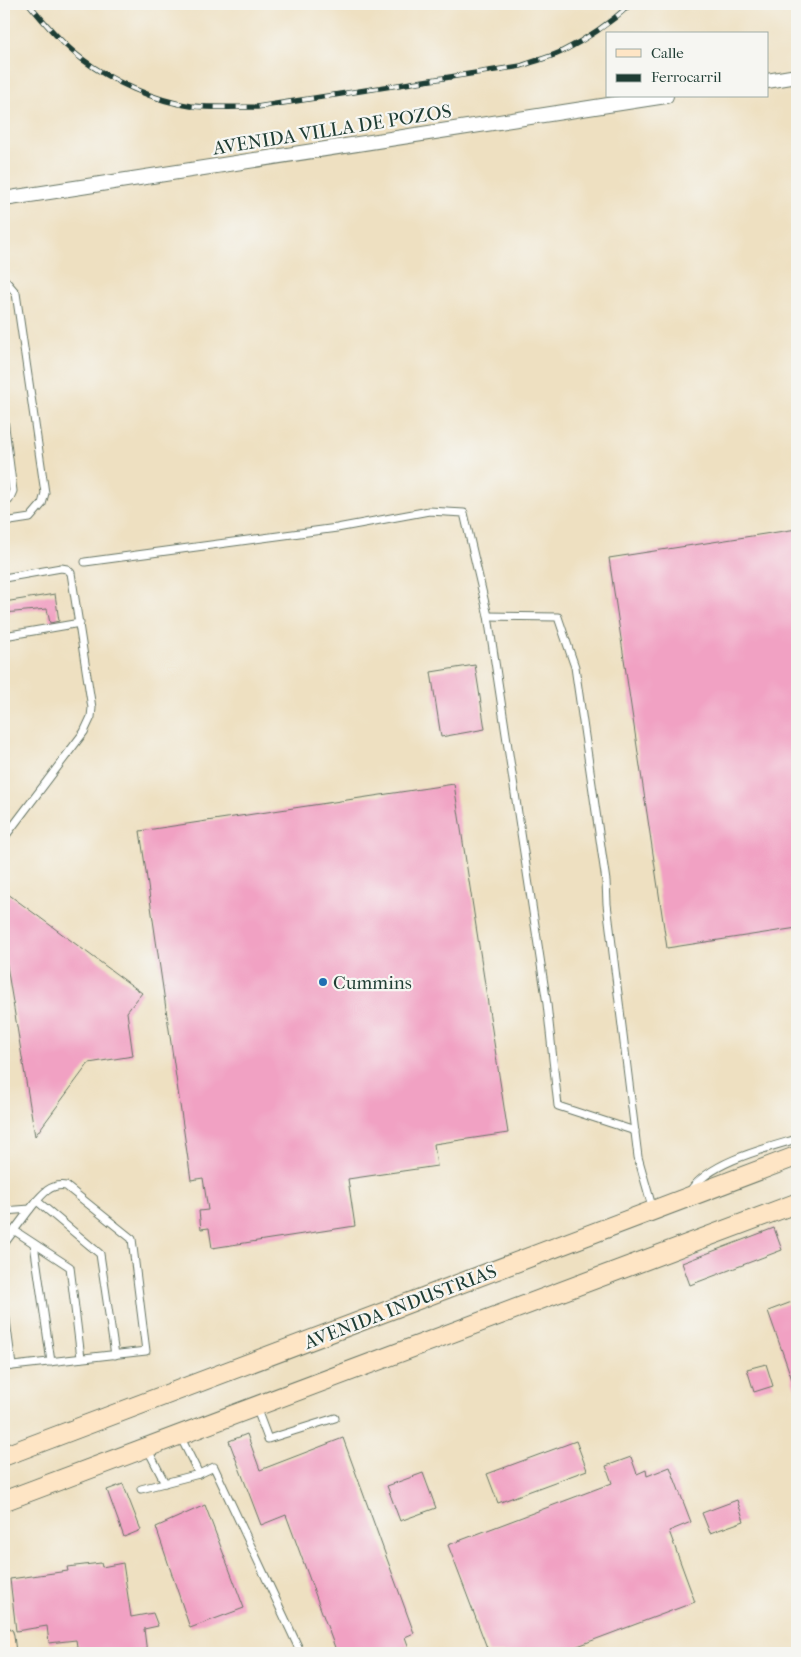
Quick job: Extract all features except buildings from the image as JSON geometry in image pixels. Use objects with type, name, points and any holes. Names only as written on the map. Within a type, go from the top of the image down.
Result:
[{"type":"main road","name":"AVENIDA INDUSTRIAS","points":[[4,1456],[797,1156]]},
{"type":"main road","points":[[4,1501],[797,1202]]},
{"type":"main road","points":[[4,1636],[6,1653]]},
{"type":"street","points":[[768,80],[797,76]]},
{"type":"street","name":"AVENIDA VILLA DE POZOS","points":[[4,199],[653,98]]},
{"type":"lane","points":[[4,280],[16,292],[46,493],[42,504],[30,518],[4,522]]},
{"type":"lane","points":[[4,419],[14,491],[9,500],[4,502]]},
{"type":"lane","points":[[85,562],[337,528],[429,511],[464,513],[488,616],[547,1004],[558,1106],[635,1131]]},
{"type":"lane","points":[[4,578],[61,568],[67,569],[72,573],[92,708],[91,717],[84,732],[4,838]]},
{"type":"lane","points":[[488,616],[558,617],[576,667],[606,881],[607,904],[638,1157],[653,1210]]},
{"type":"lane","points":[[4,636],[80,623]]},
{"type":"lane","points":[[683,1199],[704,1175],[719,1166],[797,1139]]},
{"type":"lane","points":[[4,1244],[30,1209],[49,1188],[59,1185],[66,1186],[132,1239],[146,1351],[4,1367]]},
{"type":"lane","points":[[37,1201],[100,1254],[114,1354]]},
{"type":"lane","points":[[4,1211],[30,1209]]},
{"type":"lane","points":[[15,1231],[70,1267],[81,1358]]},
{"type":"lane","points":[[34,1244],[51,1362]]},
{"type":"lane","points":[[4,1305],[12,1366]]},
{"type":"lane","points":[[256,1406],[268,1440],[335,1418]]},
{"type":"lane","points":[[179,1435],[199,1474]]},
{"type":"lane","points":[[147,1447],[164,1483]]},
{"type":"lane","points":[[141,1489],[199,1474],[214,1467],[301,1653]]},
{"type":"railway","points":[[29,4],[68,47],[106,75],[134,89],[163,100],[191,106],[224,107],[257,107],[521,66],[571,47],[615,18],[631,4]]},
{"type":"place","name":"Cummins","points":[[323,982]]}]
